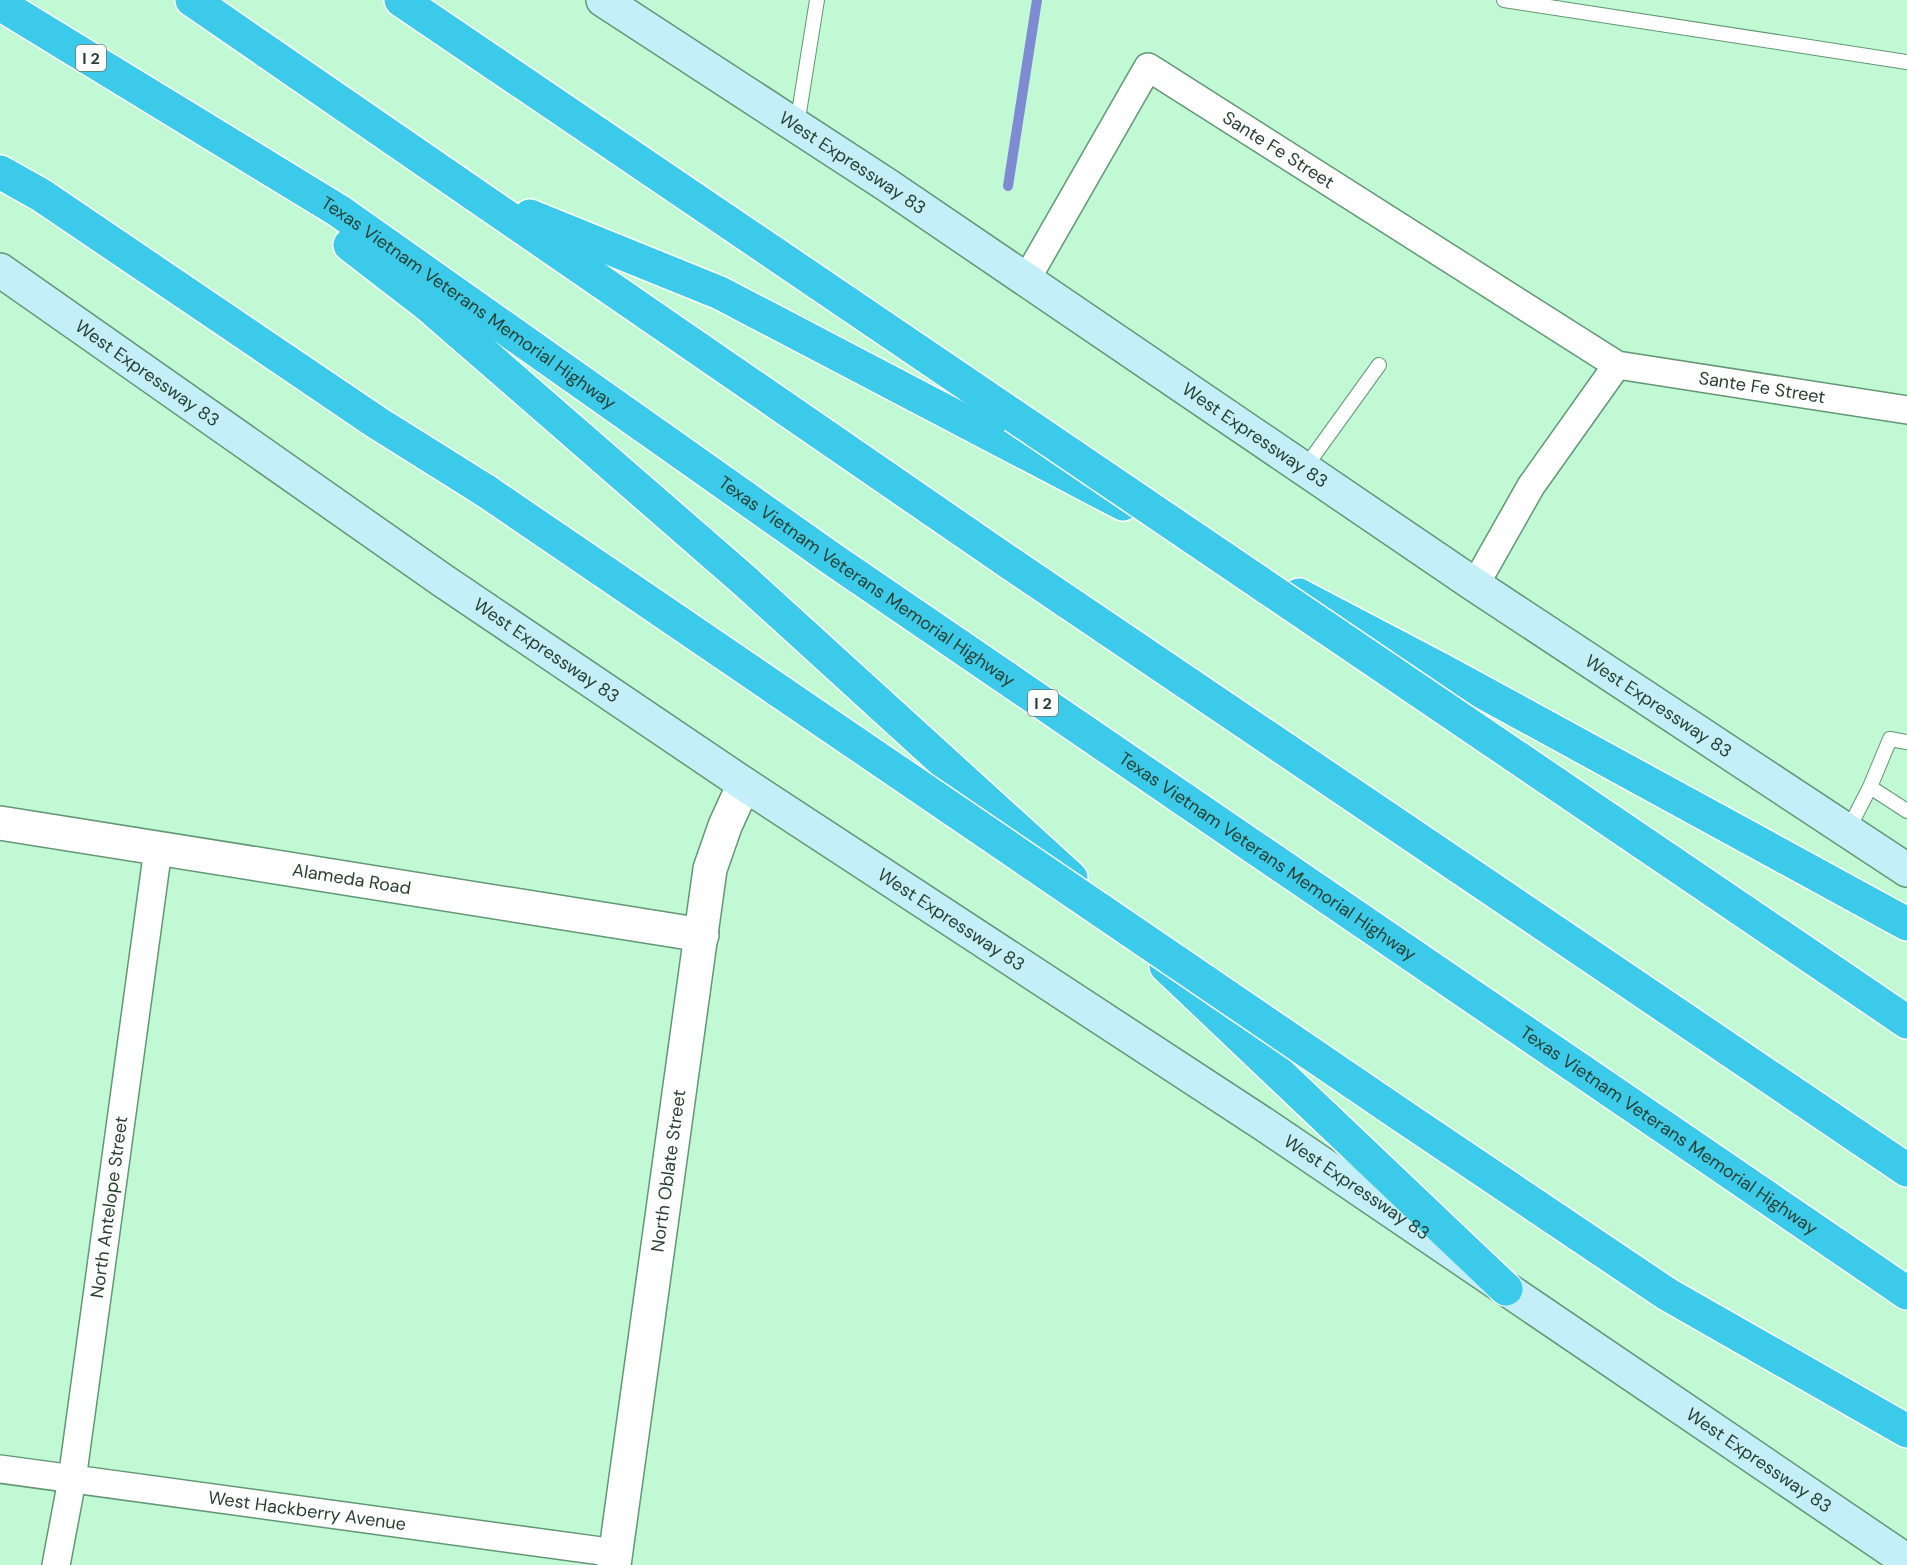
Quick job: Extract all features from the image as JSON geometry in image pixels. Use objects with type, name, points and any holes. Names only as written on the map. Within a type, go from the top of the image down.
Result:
[{"type":"highway","points":[[192,0],[1004,559],[1907,1170]]},
{"type":"highway","points":[[401,0],[1907,1022]]},
{"type":"highway","name":"Texas Vietnam Veterans Memorial Highway","points":[[0,4],[339,212],[832,559],[1907,1293]]},
{"type":"highway","points":[[180,113],[429,306],[745,581],[1050,858],[1506,1288]]},
{"type":"highway","points":[[0,172],[41,195],[376,422],[486,491],[1667,1294],[1907,1431]]},
{"type":"highway","points":[[472,193],[720,293],[1443,670],[1907,924]]},
{"type":"main road","name":"West Expressway 83","points":[[603,0],[1026,280],[1475,585],[1907,870]]},
{"type":"main road","name":"West Expressway 83","points":[[0,270],[442,580],[744,784],[1268,1127],[1506,1288],[1898,1560]]},
{"type":"street","name":"Sante Fe Street","points":[[1026,280],[1148,67],[1617,365],[1907,410]]},
{"type":"street","points":[[1475,585],[1531,486],[1617,365]]},
{"type":"street","name":"North Oblate Street","points":[[615,1559],[710,868],[725,826],[744,784]]},
{"type":"street","name":"Alameda Road","points":[[0,823],[702,935]]},
{"type":"street","name":"North Antelope Street","points":[[56,1565],[72,1480],[158,849]]},
{"type":"street","name":"West Hackberry Avenue","points":[[0,1469],[615,1559]]},
{"type":"lane","points":[[797,127],[817,0]]},
{"type":"lane","points":[[1504,0],[1907,62]]},
{"type":"lane","points":[[1304,469],[1379,365]]},
{"type":"lane","points":[[1848,831],[1890,739],[1907,742]]},
{"type":"lane","points":[[1870,786],[1907,811]]},
{"type":"waterway","points":[[1008,186],[1037,0]]}]
